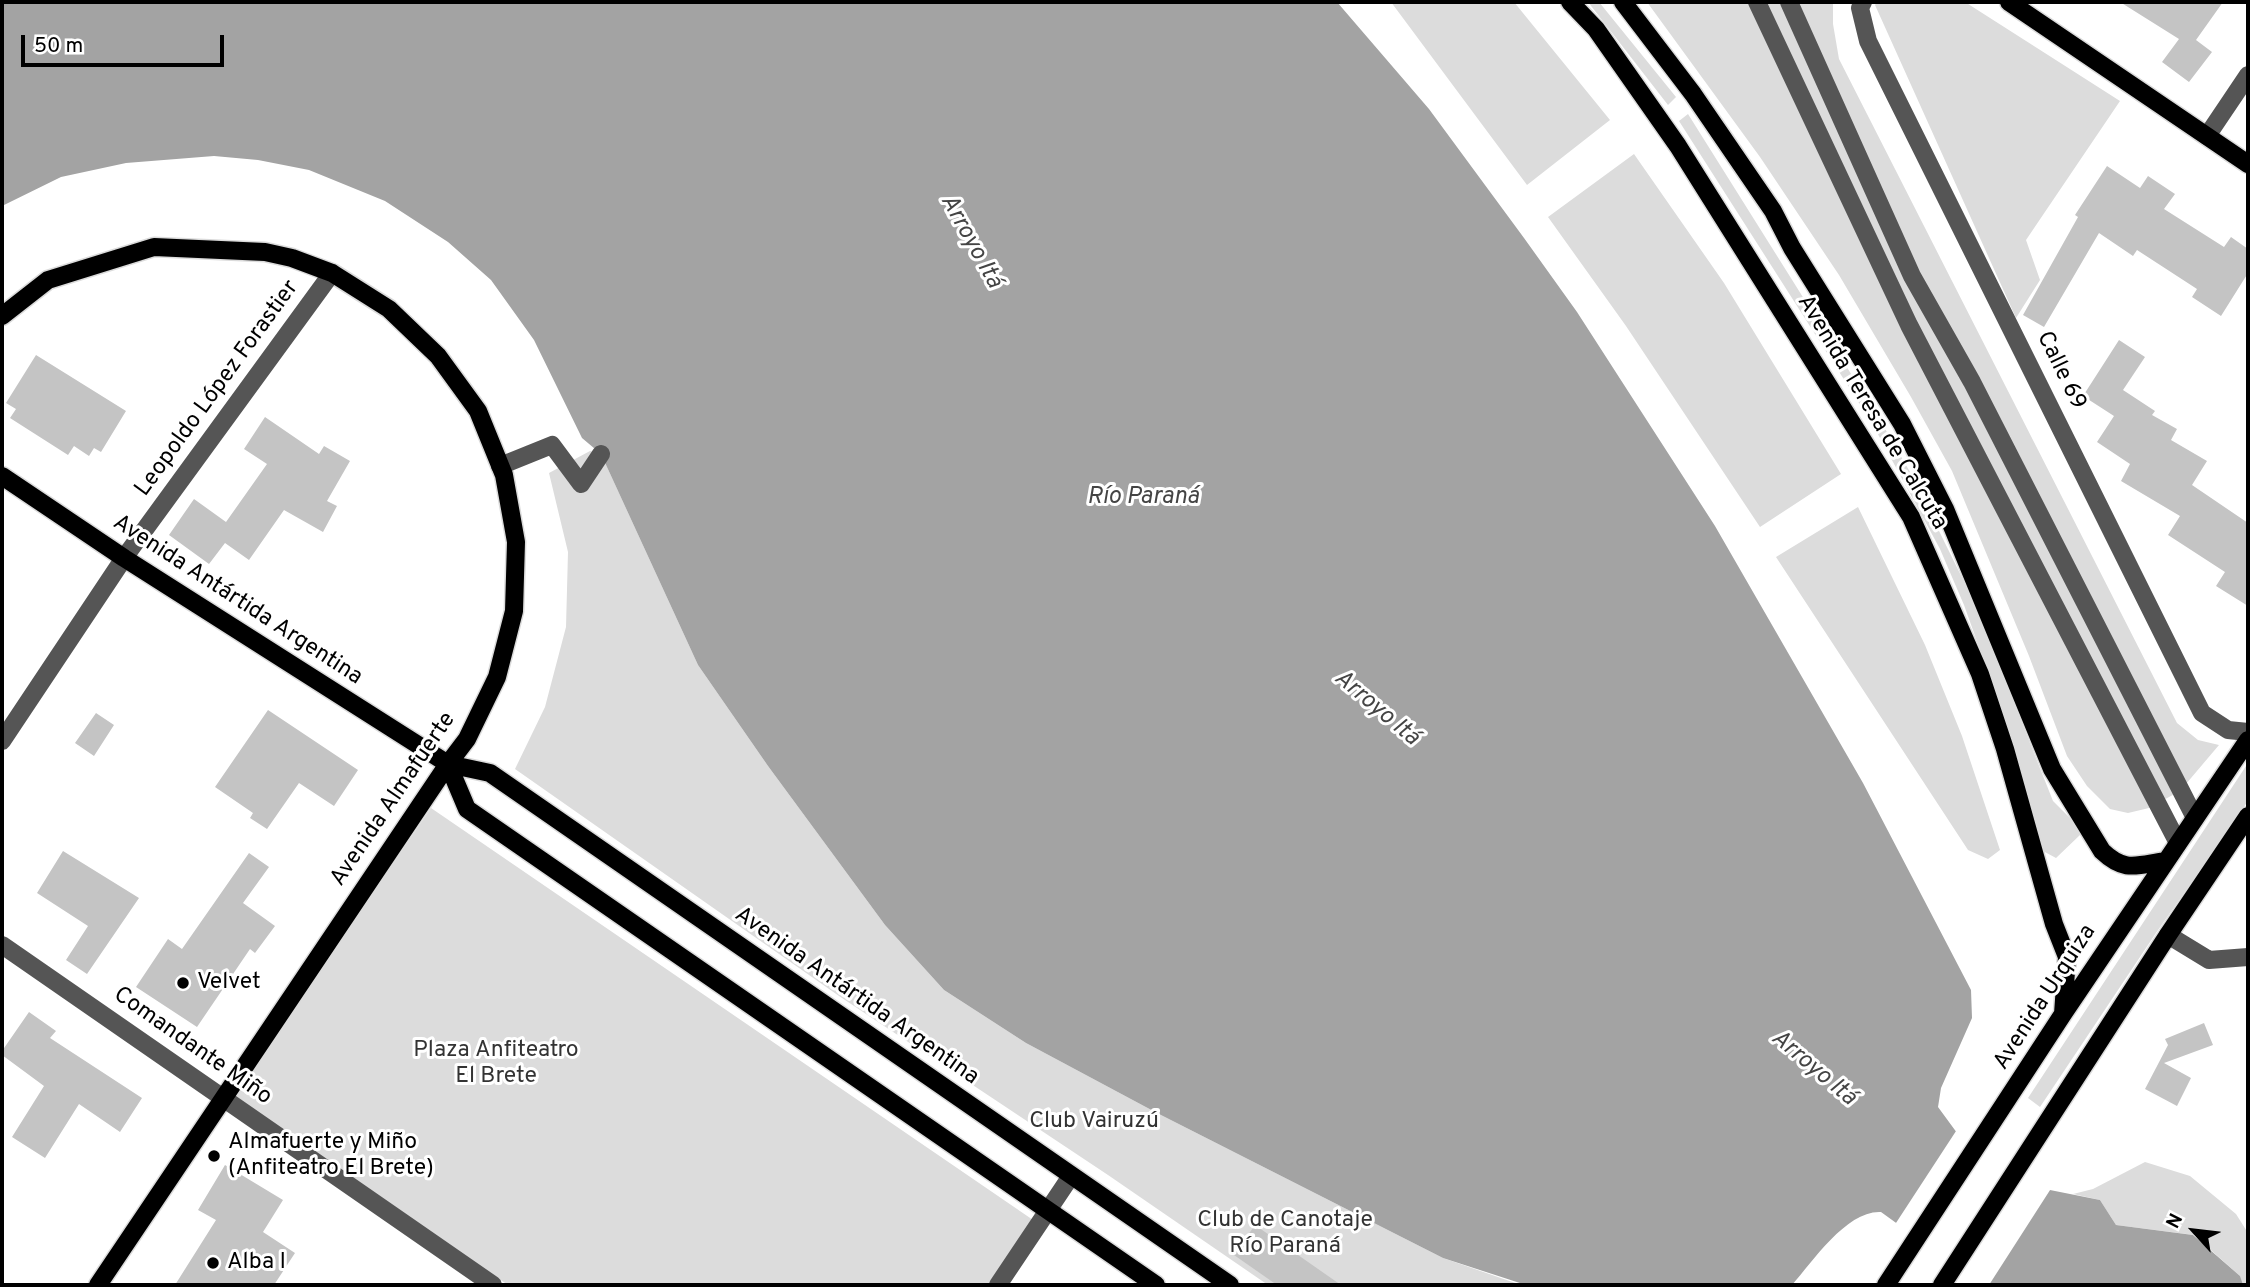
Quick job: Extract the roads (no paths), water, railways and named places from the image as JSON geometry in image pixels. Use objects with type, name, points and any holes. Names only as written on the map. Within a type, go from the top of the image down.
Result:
[{"type":"main road","name":"Avenida Teresa de Calcuta","points":[[1570,2],[1596,29],[1678,146],[1911,517],[1980,674],[2005,749],[2054,923],[2067,957],[2063,1014]]},
{"type":"main road","name":"Avenida Teresa de Calcuta","points":[[1623,2],[1693,94],[1773,211],[1792,248],[1902,424],[1945,509],[2052,769],[2102,851],[2113,861],[2128,867],[2166,861]]},
{"type":"main road","points":[[2009,2],[2248,164]]},
{"type":"main road","name":"Avenida Almafuerte","points":[[2,316],[48,280],[154,247],[265,252],[292,258],[332,273],[388,309],[438,356],[478,411],[504,475],[516,542],[514,611],[497,677],[467,739],[98,1285]]},
{"type":"main road","name":"Avenida Antártida Argentina","points":[[2,476],[124,558],[448,764],[489,773],[1230,1285]]},
{"type":"main road","name":"Avenida Urquiza","points":[[1886,1285],[2063,1014],[2248,740]]},
{"type":"main road","points":[[448,764],[467,808],[1156,1285]]},
{"type":"main road","points":[[1942,1285],[2248,816]]},
{"type":"street","points":[[1757,2],[1909,325],[2178,843]]},
{"type":"street","points":[[1789,2],[1912,276],[1972,382],[2195,818]]},
{"type":"street","name":"Calle 69","points":[[1863,2],[1860,8],[1868,41],[2202,713],[2228,730],[2248,732]]},
{"type":"street","points":[[2207,136],[2248,75]]},
{"type":"street","name":"Leopoldo López Forastier","points":[[2,741],[124,558],[332,273]]},
{"type":"street","points":[[500,466],[552,445],[581,484],[601,454]]},
{"type":"street","points":[[2168,935],[2209,960],[2248,957]]},
{"type":"street","name":"Comandante Miño","points":[[2,945],[493,1285]]},
{"type":"street","points":[[999,1285],[1071,1177]]},
{"type":"water","name":"Río Paraná","points":[[2,2],[1337,2],[1429,109],[1577,312],[1715,526],[1863,783],[1971,990],[1972,1018],[1941,1088],[1938,1107],[1960,1137],[2050,1190],[2100,1200],[2116,1225],[2193,1235],[2240,1276],[2243,1285],[1982,1285],[1881,1212],[1856,1219],[1843,1228],[1792,1285],[1526,1285],[1443,1258],[1157,1113],[1026,1043],[944,990],[885,925],[768,766],[698,665],[601,454],[582,438],[534,340],[491,280],[448,242],[385,201],[309,170],[258,160],[214,156],[126,163],[61,177],[2,206]]},
{"type":"place","name":"Velvet","points":[[183,983]]},
{"type":"place","name":"Almafuerte y Miño (Anfiteatro El Brete)","points":[[214,1156]]},
{"type":"place","name":"Alba I","points":[[213,1263]]},
{"type":"water label","name":"Arroyo Itá","points":[[970,242]]},
{"type":"water label","name":"Arroyo Itá","points":[[1376,709]]},
{"type":"water label","name":"Arroyo Itá","points":[[1813,1069]]},
{"type":"park label","name":"Plaza Anfiteatro El Brete","points":[[496,1064]]},
{"type":"park label","name":"Club Vairuzú","points":[[1094,1122]]},
{"type":"park label","name":"Club de Canotaje Río Paraná","points":[[1285,1234]]}]
